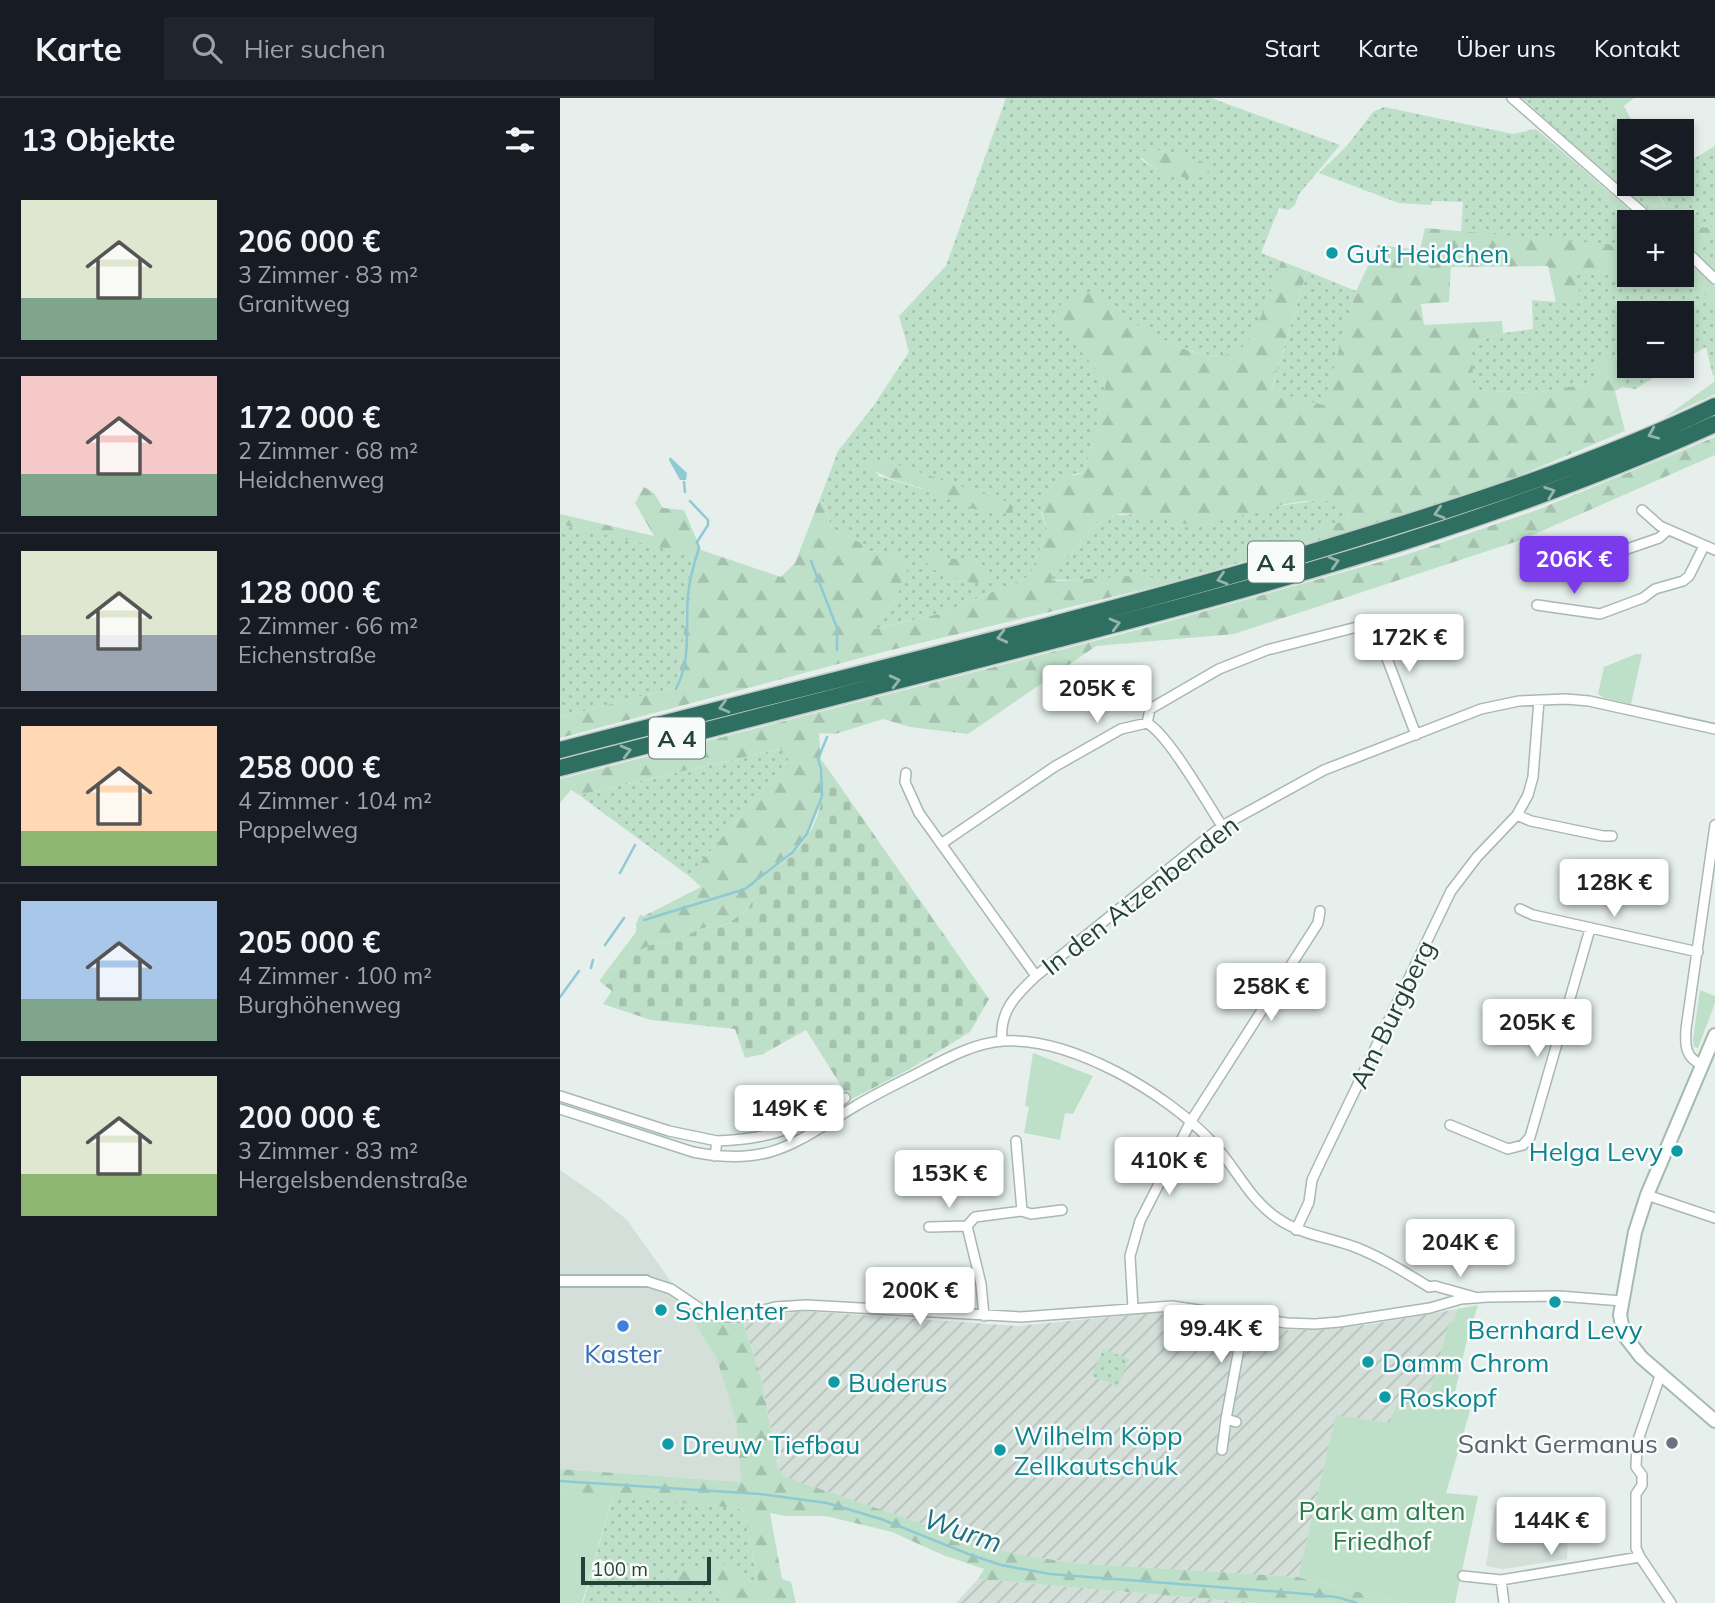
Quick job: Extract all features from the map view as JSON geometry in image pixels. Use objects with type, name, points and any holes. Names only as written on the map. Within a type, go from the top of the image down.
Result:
[{"type":"highway","name":"A 4","points":[[560,768],[794,707],[827,690],[1171,594],[1483,500],[1580,464],[1715,406]]},
{"type":"highway","name":"A 4","points":[[560,750],[790,690],[827,690],[1175,608],[1492,513],[1587,478],[1715,424]]},
{"type":"main road","points":[[1715,1035],[1647,1195],[1635,1232],[1620,1319],[1624,1335],[1641,1357],[1715,1421]]},
{"type":"street","points":[[1513,98],[1639,210]]},
{"type":"street","points":[[1694,259],[1715,279]]},
{"type":"street","points":[[1642,510],[1668,530],[1715,550]]},
{"type":"street","points":[[1575,545],[1580,556],[1592,561],[1659,538],[1668,530]]},
{"type":"street","points":[[1537,606],[1600,614],[1643,598],[1655,589],[1683,580],[1689,576],[1704,546]]},
{"type":"street","points":[[1147,723],[1150,709],[1175,693],[1242,659],[1267,650],[1361,626],[1432,639]]},
{"type":"street","points":[[1382,630],[1380,640],[1416,735]]},
{"type":"street","name":"In den Atzenbenden","points":[[1002,1041],[1004,1014],[1013,998],[1036,976],[1222,826],[1324,771],[1498,704],[1539,700],[1589,701],[1715,729]]},
{"type":"street","name":"Am Burgberg","points":[[1296,1230],[1310,1202],[1312,1180],[1451,891],[1477,857],[1517,815],[1528,795],[1533,777],[1539,700]]},
{"type":"street","points":[[941,844],[1054,767],[1121,729],[1147,723],[1154,727],[1167,743],[1222,826]]},
{"type":"street","points":[[906,773],[905,782],[919,813],[1036,976]]},
{"type":"street","points":[[1517,815],[1531,821],[1612,836]]},
{"type":"street","points":[[1702,1065],[1689,1057],[1685,1047],[1715,825]]},
{"type":"street","points":[[1520,909],[1533,915],[1590,929],[1698,952]]},
{"type":"street","points":[[1133,1308],[1129,1268],[1132,1244],[1140,1221],[1191,1121],[1318,923],[1320,911]]},
{"type":"street","points":[[1450,1125],[1508,1149],[1516,1149],[1530,1137],[1590,929]]},
{"type":"street","points":[[560,1109],[665,1144],[715,1156],[740,1157],[787,1147],[808,1137],[873,1096],[950,1056],[1002,1041],[1036,1044],[1099,1062],[1125,1076],[1191,1121],[1214,1143],[1258,1203],[1296,1230],[1352,1246],[1429,1287],[1435,1286],[1478,1297]]},
{"type":"street","points":[[560,1096],[669,1131],[717,1141],[751,1140],[778,1134],[806,1122],[845,1098]]},
{"type":"street","points":[[715,1156],[717,1141]]},
{"type":"street","points":[[1016,1141],[1022,1211]]},
{"type":"street","points":[[1647,1195],[1715,1218]]},
{"type":"street","points":[[929,1227],[967,1226],[975,1217],[1022,1211],[1031,1214],[1062,1210]]},
{"type":"street","points":[[967,1226],[981,1284],[984,1316]]},
{"type":"street","points":[[560,1281],[646,1281],[671,1289],[708,1314],[723,1317],[738,1317],[775,1307],[806,1305],[1021,1317],[1172,1306],[1287,1323],[1315,1324],[1430,1308],[1478,1297],[1559,1296],[1622,1301]]},
{"type":"street","points":[[1429,1287],[1430,1308]]},
{"type":"street","points":[[1222,1450],[1231,1420],[1245,1316]]},
{"type":"street","points":[[1660,1376],[1637,1443],[1636,1467],[1642,1475],[1642,1485],[1636,1494],[1635,1535],[1640,1557],[1671,1603]]},
{"type":"street","points":[[1463,1576],[1501,1580],[1640,1557]]},
{"type":"street","points":[[1501,1580],[1504,1603]]},
{"type":"shaded area","points":[[560,1170],[627,1220],[672,1283],[717,1358],[736,1422],[741,1482],[560,1469]]},
{"type":"shaded area","points":[[1457,1309],[1454,1321],[1449,1324],[1425,1410],[1390,1423],[1336,1416],[1298,1577],[1076,1563],[1027,1556],[993,1548],[784,1477],[778,1469],[762,1381],[743,1322],[775,1314],[804,1311],[1017,1326],[1172,1311],[1211,1315],[1290,1330],[1315,1330],[1373,1324]]},
{"type":"shaded area","points":[[1539,1498],[1558,1507],[1569,1506],[1567,1559],[1503,1569],[1486,1566],[1495,1505]]},
{"type":"shaded area","points":[[978,1579],[1255,1603],[956,1603]]},
{"type":"green space","points":[[1006,98],[1211,98],[1340,145],[1299,194],[1295,205],[1289,210],[1279,208],[1261,253],[1281,261],[1260,320],[1241,349],[1230,355],[1216,356],[1182,348],[1136,325],[1110,302],[1093,364],[1106,381],[1093,446],[1083,473],[1073,474],[1041,512],[1047,530],[1030,576],[939,614],[873,629],[899,590],[907,564],[887,552],[862,551],[863,544],[832,529],[821,496],[838,451],[872,408],[909,352],[899,316],[946,266]],"holes":[[[1152,149],[1201,161],[1177,169],[1156,169],[1141,159]],[[868,460],[886,461],[983,495],[922,489],[879,476]]]},
{"type":"green space","points":[[1522,98],[1609,98],[1619,119],[1617,184]]},
{"type":"green space","points":[[1609,98],[1634,98],[1624,106],[1631,119],[1619,119]]},
{"type":"green space","points":[[1384,107],[1513,134],[1536,129],[1584,170],[1579,176],[1617,210],[1617,245],[1461,233],[1463,202],[1432,201],[1431,205],[1399,203],[1319,173],[1346,147],[1373,112]]},
{"type":"green space","points":[[1715,146],[1715,226],[1702,229],[1694,225],[1694,210],[1668,210],[1660,196],[1694,196],[1694,159]]},
{"type":"green space","points":[[1152,149],[1202,161],[1209,171],[1200,177],[1192,178],[1165,172],[1148,164],[1139,152]]},
{"type":"green space","points":[[1584,170],[1629,210],[1617,210],[1579,176]]},
{"type":"green space","points":[[1630,196],[1645,196],[1650,210],[1645,210]]},
{"type":"green space","points":[[1645,196],[1659,196],[1669,210],[1650,210]]},
{"type":"green space","points":[[1694,226],[1715,226],[1715,235],[1704,237],[1696,257]]},
{"type":"green space","points":[[1425,228],[1617,245],[1617,273],[1576,271],[1580,298],[1556,302],[1548,266],[1451,267],[1449,302],[1421,304],[1424,325],[1502,321],[1503,333],[1472,343],[1473,390],[1534,393],[1597,382],[1596,357],[1616,356],[1617,378],[1621,378],[1623,387],[1615,391],[1625,431],[1514,478],[1390,520],[1242,562],[1240,556],[1246,551],[1348,520],[1350,516],[1343,506],[1330,501],[1312,501],[1272,507],[1200,524],[1130,514],[1107,517],[1096,522],[1051,580],[1142,575],[1158,579],[1162,585],[883,652],[560,738],[560,717],[678,687],[692,555],[560,524],[560,514],[654,536],[635,503],[644,487],[654,493],[663,508],[684,510],[701,550],[781,577],[795,563],[821,496],[832,529],[863,544],[862,551],[887,552],[907,564],[900,590],[874,629],[939,614],[1030,576],[1047,530],[1040,505],[1062,478],[1083,473],[1093,446],[1106,381],[1059,326],[1054,313],[1066,300],[1081,294],[1097,295],[1113,304],[1128,319],[1166,341],[1196,352],[1224,355],[1237,351],[1251,336],[1264,310],[1281,261],[1307,271],[1271,391],[1323,405],[1356,291],[1378,245],[1420,250]]},
{"type":"green space","points":[[1715,235],[1715,274],[1696,257],[1704,236]]},
{"type":"green space","points":[[1694,267],[1715,286],[1715,306],[1694,281]]},
{"type":"green space","points":[[1576,270],[1617,273],[1617,287],[1694,287],[1694,281],[1715,306],[1715,375],[1713,376],[1706,347],[1694,354],[1694,301],[1617,301],[1617,356],[1598,382],[1534,393],[1472,390],[1472,343],[1503,333],[1533,329],[1532,300],[1556,302]]},
{"type":"green space","points":[[1307,271],[1356,291],[1324,406],[1271,392]]},
{"type":"green space","points":[[1715,375],[1715,394],[1664,418],[1714,382]]},
{"type":"green space","points":[[1621,378],[1654,378],[1635,389],[1623,387]]},
{"type":"green space","points":[[1715,437],[1715,455],[1521,540],[1234,634],[1096,646],[968,734],[910,727],[883,719],[835,734],[819,733],[823,796],[808,834],[794,852],[755,882],[755,896],[748,909],[726,925],[703,928],[670,942],[640,950],[619,963],[599,981],[636,932],[640,915],[644,916],[701,887],[689,876],[789,759],[780,749],[579,795],[571,790],[560,803],[560,779],[1141,629],[1405,555],[1537,510]]},
{"type":"green space","points":[[868,460],[886,461],[1011,503],[1013,513],[1001,514],[967,507],[881,474],[868,465]]},
{"type":"green space","points":[[1319,500],[1345,507],[1350,516],[1348,520],[1240,556],[1242,562],[1162,585],[1158,579],[1051,580],[1096,522],[1105,516],[1138,514],[1188,524]]},
{"type":"green space","points":[[560,524],[692,554],[678,687],[560,717]]},
{"type":"green space","points":[[933,555],[966,561],[988,570],[991,581],[968,582],[929,568],[926,559]]},
{"type":"green space","points":[[1642,654],[1631,704],[1598,694],[1604,667]]},
{"type":"green space","points":[[781,749],[789,759],[689,876],[579,795]]},
{"type":"green space","points":[[821,759],[989,999],[970,1032],[910,1069],[850,1100],[806,1030],[763,1054],[745,1058],[735,1029],[651,1020],[603,1004],[612,991],[599,981],[619,963],[640,950],[670,942],[703,928],[726,925],[748,909],[755,896],[755,883],[786,860],[814,825],[821,804]]},
{"type":"green space","points":[[1700,990],[1715,996],[1715,1003],[1698,1048],[1694,1047],[1693,1039]]},
{"type":"green space","points":[[1033,1053],[1093,1076],[1073,1114],[1065,1113],[1060,1140],[1024,1133]]},
{"type":"green space","name":"Park am alten Friedhof","points":[[1478,1305],[1455,1392],[1470,1411],[1446,1493],[1478,1496],[1455,1603],[1404,1603],[1298,1577],[1336,1415],[1389,1423],[1398,1402],[1425,1409],[1449,1323],[1454,1321],[1457,1309]]},
{"type":"green space","points":[[685,1306],[720,1322],[743,1322],[762,1381],[778,1469],[785,1477],[993,1548],[1027,1556],[1076,1563],[1298,1577],[1404,1603],[1255,1603],[978,1579],[984,1569],[943,1555],[892,1532],[826,1516],[786,1516],[770,1513],[782,1579],[791,1582],[796,1603],[729,1603],[710,1582],[679,1598],[667,1577],[707,1563],[732,1564],[751,1582],[758,1580],[743,1509],[560,1491],[560,1469],[741,1482],[736,1422],[717,1359]]},
{"type":"green space","points":[[1103,1349],[1129,1359],[1118,1387],[1092,1376]]},
{"type":"green space","points":[[560,1491],[613,1495],[582,1603],[560,1603]]},
{"type":"green space","points":[[613,1495],[743,1509],[758,1580],[751,1582],[732,1565],[710,1582],[729,1603],[583,1603]]},
{"type":"water","points":[[670,457],[687,473],[686,480],[680,480],[669,460]]},
{"type":"waterway","points":[[684,482],[685,492]]},
{"type":"waterway","points":[[676,689],[686,654],[687,608],[692,572],[699,548],[697,542],[708,525],[708,520],[690,501]]},
{"type":"waterway","points":[[811,561],[837,628],[837,650]]},
{"type":"waterway","points":[[644,920],[745,889],[793,852],[807,834],[822,796],[818,759],[827,737]]},
{"type":"waterway","points":[[620,873],[635,845]]},
{"type":"waterway","points":[[605,945],[624,918]]},
{"type":"waterway","points":[[591,968],[593,960]]},
{"type":"waterway","points":[[560,997],[579,971]]},
{"type":"waterway","name":"Wurm","points":[[560,1481],[760,1494],[827,1503],[881,1519],[1001,1565],[1050,1574],[1307,1594],[1336,1597],[1357,1603]]},
{"type":"place","name":"Gut Heidchen","points":[[1332,253]]},
{"type":"place","name":"Helga Levy","points":[[1677,1151]]},
{"type":"place","name":"Bernhard Levy","points":[[1555,1302]]},
{"type":"place","name":"Schlenter","points":[[661,1310]]},
{"type":"place","name":"Kaster","points":[[623,1326]]},
{"type":"place","name":"Damm Chrom","points":[[1368,1362]]},
{"type":"place","name":"Buderus","points":[[834,1382]]},
{"type":"place","name":"Roskopf","points":[[1385,1397]]},
{"type":"place","name":"Sankt Germanus","points":[[1672,1443]]},
{"type":"place","name":"Dreuw Tiefbau","points":[[668,1444]]},
{"type":"place","name":"Wilhelm Köpp Zellkautschuk","points":[[1000,1450]]}]
